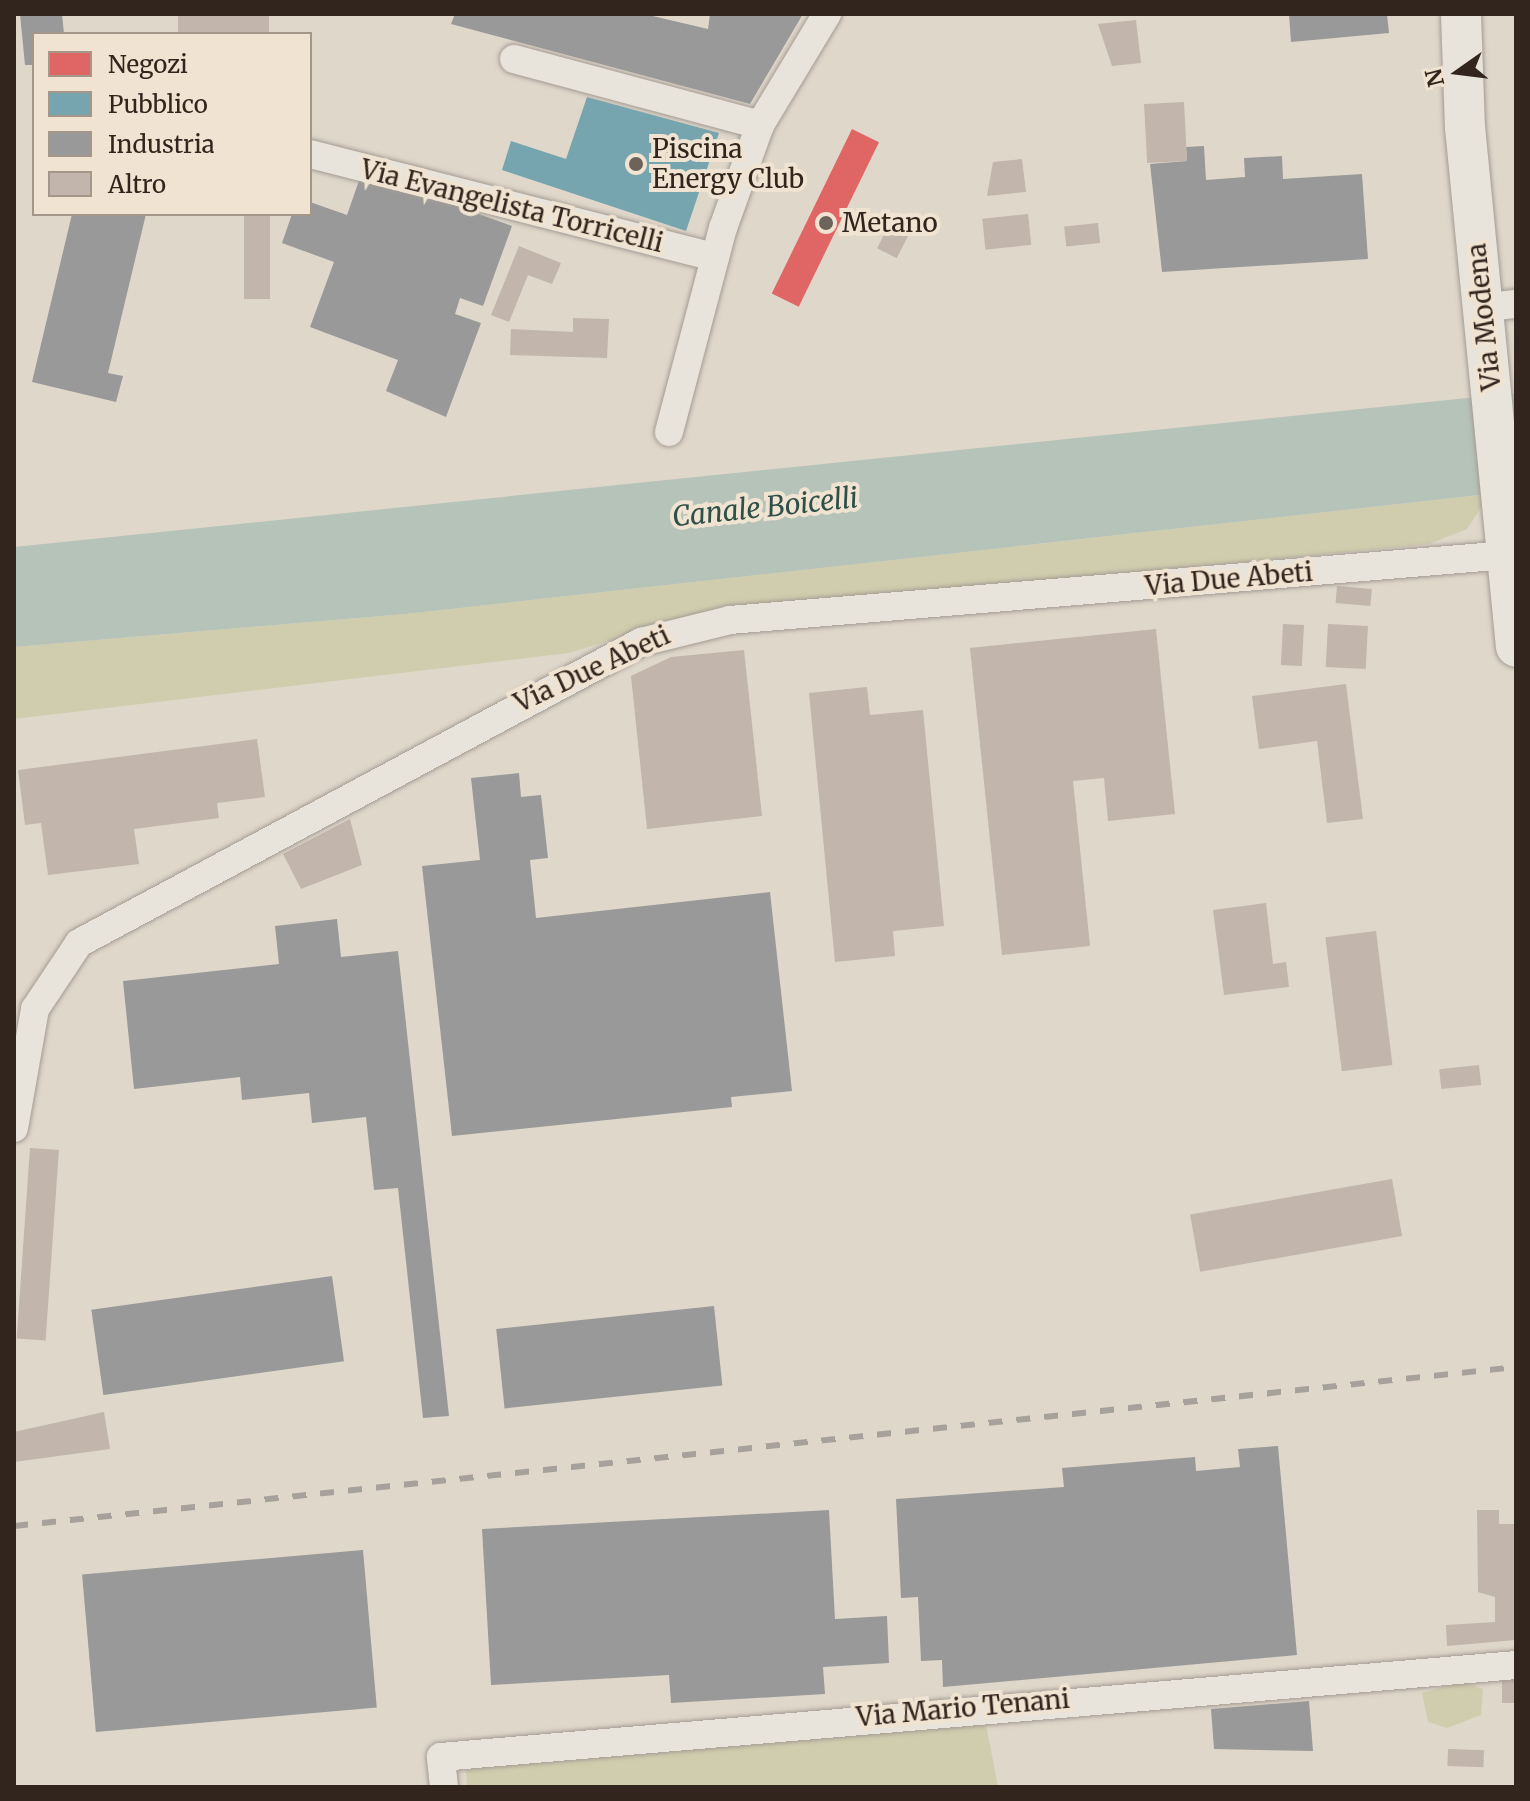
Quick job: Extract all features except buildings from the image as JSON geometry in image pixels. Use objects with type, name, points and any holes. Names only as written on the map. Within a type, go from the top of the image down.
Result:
[{"type":"main road","name":"Via Modena","points":[[1461,14],[1499,306],[1489,376],[1515,629]]},
{"type":"street","points":[[669,432],[715,257],[760,125],[827,14]]},
{"type":"street","points":[[514,59],[760,125]]},
{"type":"street","name":"Via Evangelista Torricelli","points":[[312,155],[715,257]]},
{"type":"street","name":"Via Due Abeti","points":[[14,1128],[26,1002],[61,961],[101,926],[564,678],[681,627],[1508,555]]},
{"type":"street","name":"Via Mario Tenani","points":[[444,1787],[441,1757],[1516,1665]]},
{"type":"shaded area","points":[[1490,494],[1467,529],[1429,544],[689,616],[569,653],[14,719],[14,647],[405,614]]},
{"type":"shaded area","points":[[1463,1682],[1483,1689],[1481,1715],[1447,1728],[1428,1722],[1422,1693]]},
{"type":"shaded area","points":[[985,1719],[998,1787],[467,1787],[466,1771],[488,1761]]},
{"type":"water","name":"Canale Boicelli","points":[[1516,393],[1516,491],[405,614],[14,647],[14,547]]},
{"type":"railway","points":[[14,1526],[1516,1367]]},
{"type":"place","name":"Piscina Energy Club","points":[[636,164]]},
{"type":"place","name":"Metano","points":[[826,223]]}]
